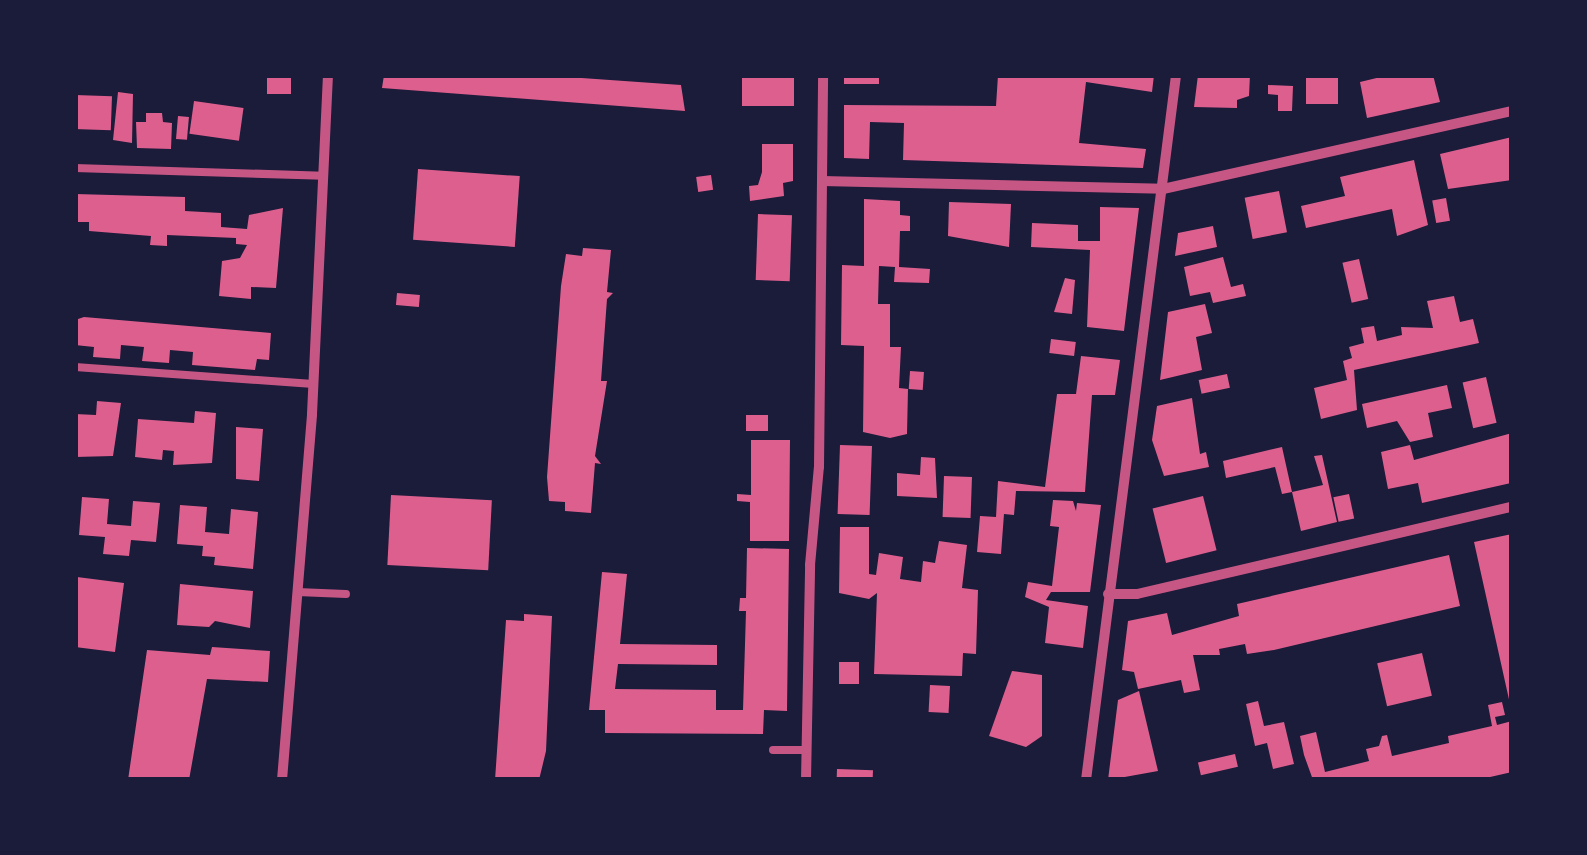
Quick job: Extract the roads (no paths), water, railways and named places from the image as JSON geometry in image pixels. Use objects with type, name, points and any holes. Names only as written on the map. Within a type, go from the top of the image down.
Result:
[{"type":"street","points":[[282,780],[314,384],[328,75]]},
{"type":"street","points":[[806,780],[810,565],[819,482],[823,75]]},
{"type":"street","points":[[1086,780],[1176,75]]},
{"type":"street","points":[[822,182],[1162,189],[1512,111]]},
{"type":"street","points":[[1108,594],[1137,594],[1512,508]]},
{"type":"lane","points":[[75,168],[324,176]]},
{"type":"lane","points":[[75,367],[314,384]]},
{"type":"lane","points":[[297,592],[346,594]]},
{"type":"lane","points":[[773,750],[807,750]]}]
